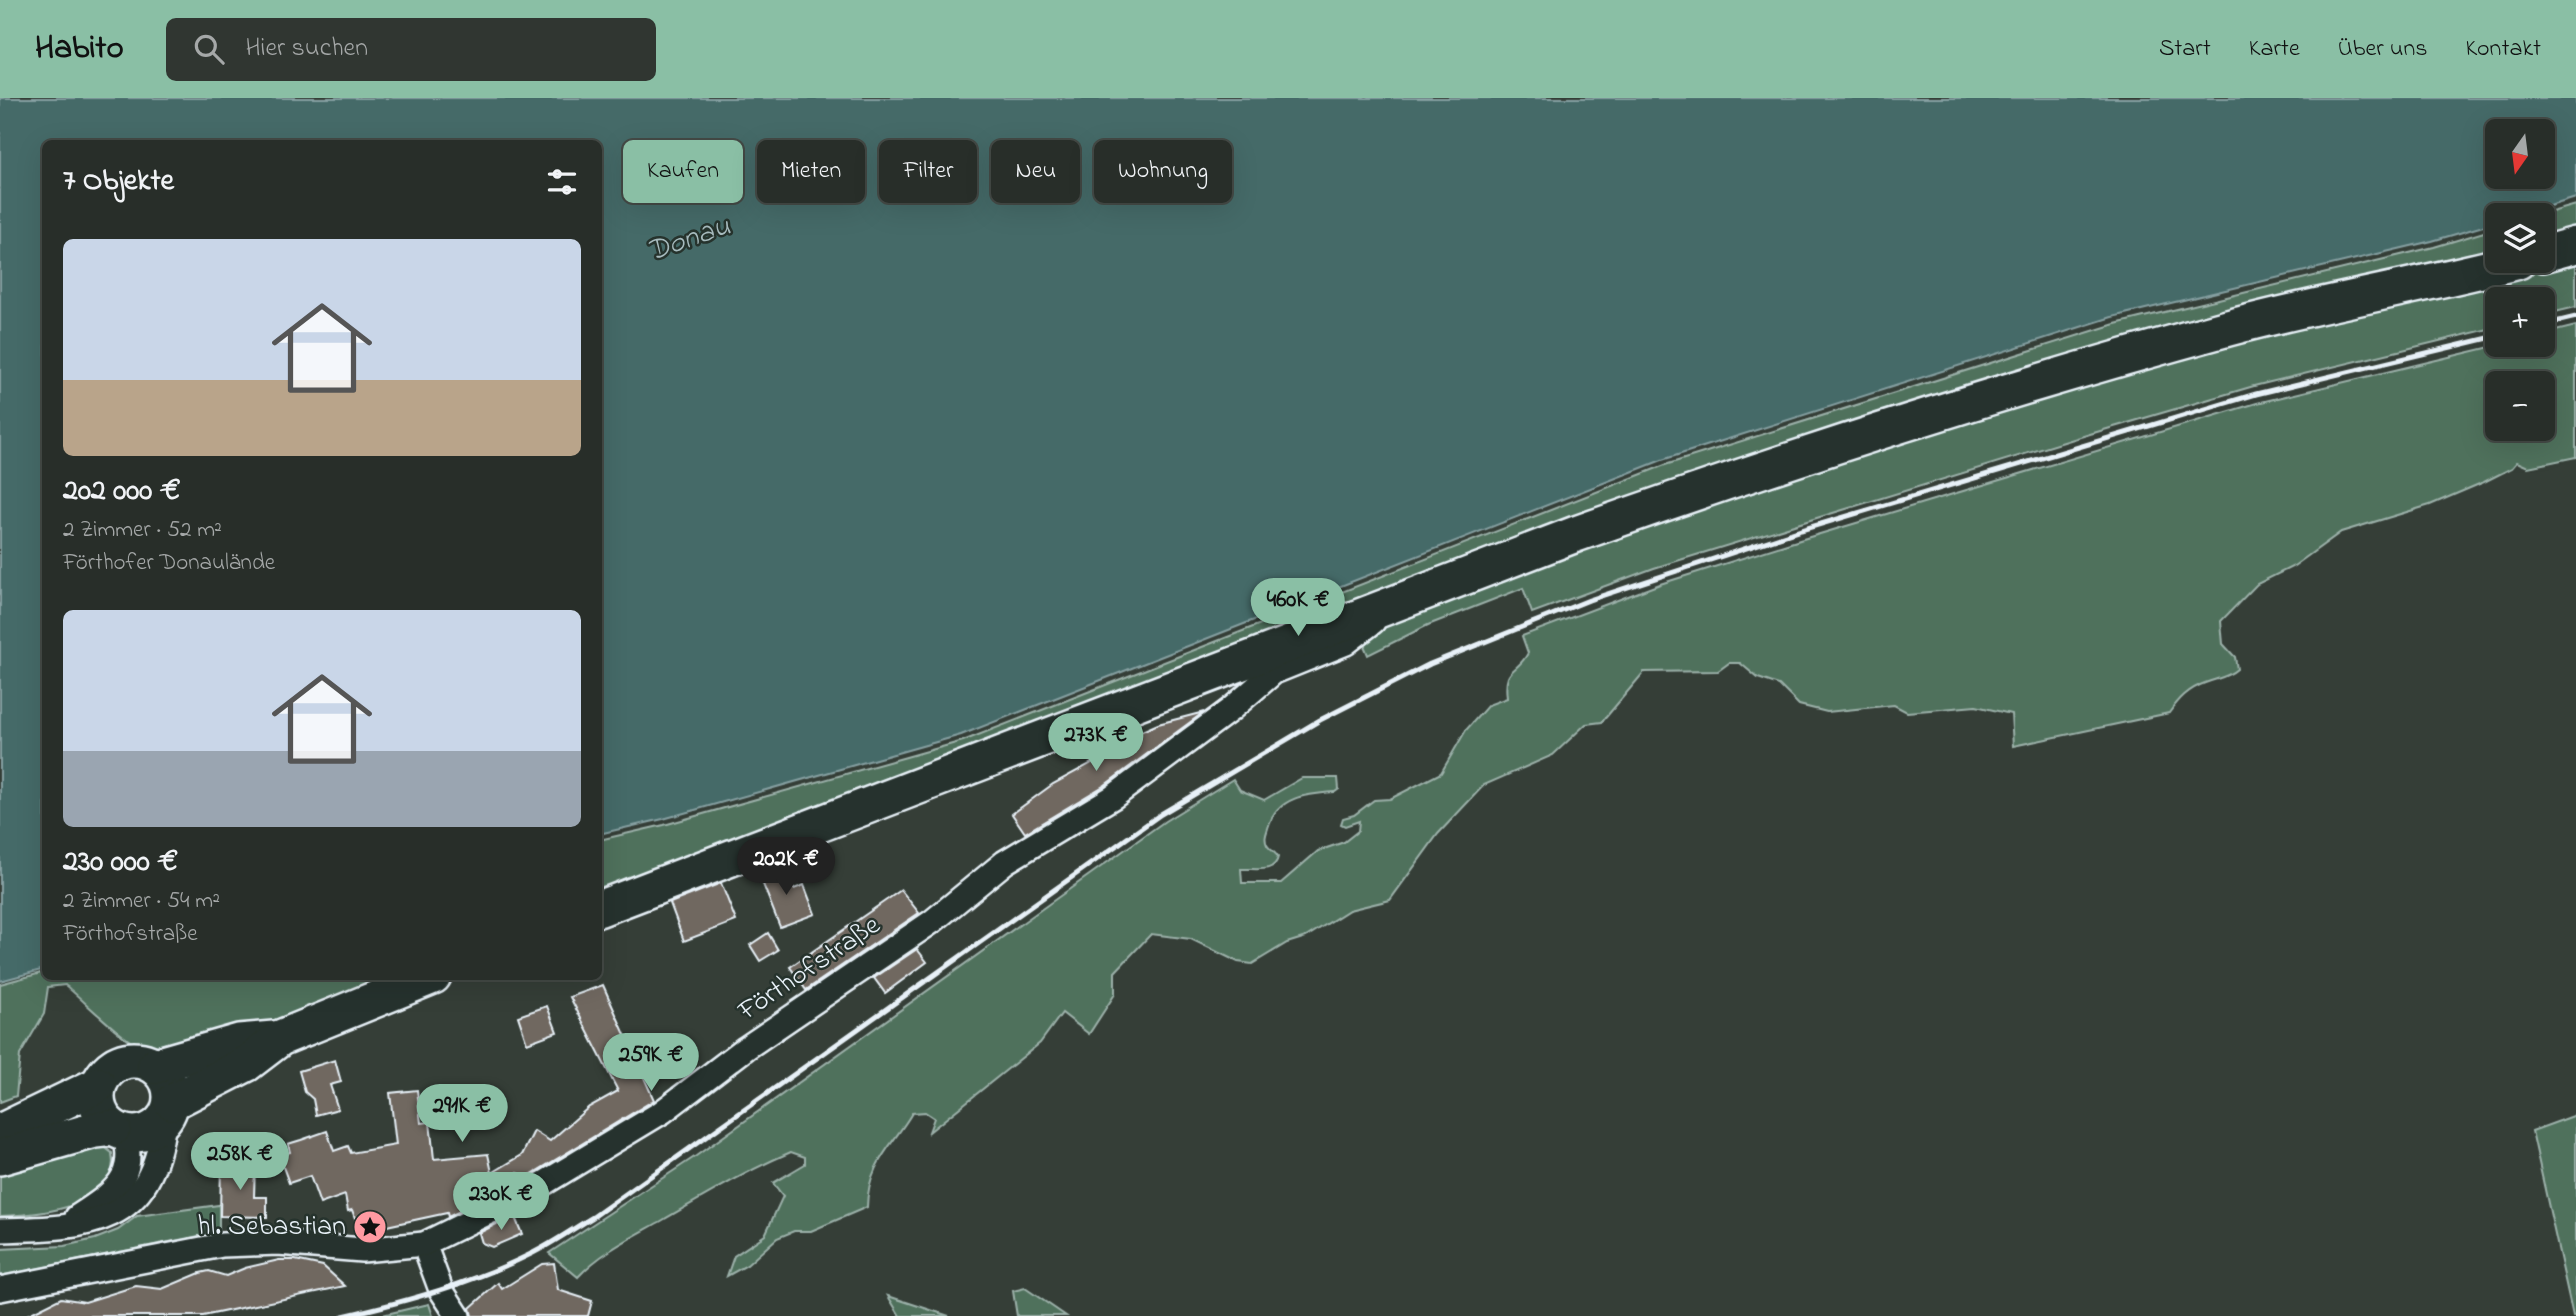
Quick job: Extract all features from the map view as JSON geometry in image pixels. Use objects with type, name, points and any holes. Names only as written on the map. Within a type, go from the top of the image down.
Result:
[{"type":"main road","points":[[2555,251],[2576,245]]},
{"type":"main road","points":[[602,907],[1576,534],[1693,493],[2080,370],[2231,327],[2485,269]]},
{"type":"main road","points":[[0,1157],[95,1130],[141,1134],[168,1112],[246,1064],[280,1038],[423,980]]},
{"type":"main road","points":[[155,1066],[239,1042],[280,1038]]},
{"type":"main road","points":[[0,1132],[98,1085],[112,1066],[123,1061],[145,1061],[155,1066],[169,1082],[168,1112]]},
{"type":"main road","points":[[98,1085],[99,1109],[118,1131]]},
{"type":"street","name":"Förthofstraße","points":[[0,1289],[222,1245],[278,1243],[362,1250],[424,1244],[526,1194],[662,1112],[746,1048],[933,921],[1004,862],[1112,797],[1230,710],[1274,672],[1346,643],[1398,603]]},
{"type":"street","points":[[0,1230],[62,1226],[113,1214],[141,1193],[157,1162],[168,1112]]},
{"type":"street","points":[[62,1226],[118,1187],[129,1158],[118,1131]]},
{"type":"street","points":[[424,1244],[441,1290],[458,1316]]},
{"type":"green space","points":[[2576,205],[2576,235],[2555,240],[2555,211]]},
{"type":"green space","points":[[2485,232],[2485,258],[2229,317],[602,894],[602,839],[664,825],[963,741],[1665,465],[2115,324],[2434,247]]},
{"type":"green space","points":[[2576,257],[2576,307],[2555,312],[2555,287],[2485,287],[2485,330],[2254,386],[2090,434],[1654,568],[1532,613],[1523,588],[1428,625],[1368,655],[1363,643],[1404,612],[1578,545],[2083,380],[2512,273],[2555,273],[2555,262]]},
{"type":"green space","points":[[2576,326],[2576,457],[2528,467],[2517,462],[2512,468],[2484,482],[2430,505],[2341,532],[2294,566],[2257,584],[2221,621],[2223,644],[2235,657],[2237,669],[2189,691],[2169,713],[2013,746],[2011,714],[1976,706],[1907,712],[1894,705],[1827,712],[1799,705],[1779,685],[1758,678],[1740,663],[1729,663],[1718,671],[1644,672],[1602,722],[1586,724],[1553,755],[1484,785],[1438,834],[1390,900],[1349,910],[1306,937],[1287,943],[1252,964],[1238,962],[1191,939],[1151,934],[1115,972],[1115,994],[1089,1034],[1062,1013],[1040,1043],[929,1132],[934,1118],[925,1112],[912,1113],[876,1167],[868,1192],[867,1207],[811,1231],[794,1231],[777,1238],[747,1265],[727,1276],[734,1256],[765,1235],[783,1196],[773,1183],[805,1164],[805,1157],[791,1152],[629,1239],[607,1252],[578,1277],[549,1253],[696,1156],[1165,821],[1233,779],[1240,790],[1264,800],[1302,778],[1338,778],[1339,789],[1335,792],[1294,799],[1278,809],[1272,817],[1266,841],[1278,857],[1273,866],[1241,869],[1242,883],[1281,883],[1318,851],[1344,842],[1358,831],[1359,821],[1345,826],[1341,824],[1343,818],[1354,815],[1374,800],[1390,799],[1441,773],[1466,730],[1488,705],[1507,698],[1509,675],[1528,653],[1522,636],[1660,584],[2257,403],[2485,348],[2485,357],[2555,357],[2555,331]]},
{"type":"green space","points":[[42,973],[42,980],[390,980],[228,1036],[162,1049],[140,1047],[133,1043],[65,985],[48,987],[44,1014],[20,1055],[16,1096],[0,1102],[0,984]]},
{"type":"green space","points":[[2576,1115],[2576,1316],[2573,1316],[2532,1131]]},
{"type":"green space","points":[[99,1143],[112,1153],[112,1171],[104,1186],[91,1197],[54,1210],[0,1216],[0,1164]]},
{"type":"green space","points":[[219,1205],[219,1232],[0,1276],[0,1249],[64,1246],[118,1230],[137,1216]]},
{"type":"green space","points":[[1025,1288],[1066,1316],[1017,1316],[1013,1291]]},
{"type":"green space","points":[[888,1296],[949,1316],[900,1316]]},
{"type":"green space","points":[[429,1304],[433,1316],[378,1316]]},
{"type":"water","name":"Donau","points":[[0,98],[2576,98],[2576,198],[2555,204],[2485,203],[2485,226],[2432,241],[2112,317],[1662,460],[961,735],[663,819],[602,833],[602,140],[42,140],[42,970],[0,981]]},
{"type":"building","points":[[1204,712],[1105,785],[1025,833],[1012,814],[1053,784],[1092,763],[1087,755],[1158,724]]},
{"type":"building","points":[[785,864],[794,889],[804,885],[815,914],[780,927],[759,874]]},
{"type":"building","points":[[721,883],[736,921],[684,941],[670,903]]},
{"type":"building","points":[[901,890],[919,913],[806,990],[790,967]]},
{"type":"building","points":[[768,933],[778,950],[760,961],[750,945]]},
{"type":"building","points":[[917,949],[927,962],[885,993],[874,978]]},
{"type":"building","points":[[603,985],[654,1100],[527,1177],[518,1173],[509,1187],[448,1217],[447,1213],[368,1230],[365,1216],[355,1218],[352,1210],[348,1211],[345,1195],[320,1204],[310,1176],[289,1183],[279,1156],[290,1152],[288,1144],[327,1131],[334,1151],[348,1146],[351,1153],[396,1145],[390,1093],[417,1090],[421,1123],[430,1122],[434,1159],[488,1154],[492,1173],[522,1155],[534,1131],[550,1141],[589,1107],[618,1091],[570,997]]},
{"type":"building","points":[[547,1006],[557,1032],[527,1043],[518,1016]]},
{"type":"building","points":[[335,1060],[341,1082],[330,1085],[338,1109],[316,1115],[313,1099],[305,1092],[299,1071]]},
{"type":"building","points":[[221,1163],[255,1164],[254,1197],[267,1197],[267,1217],[220,1216]]},
{"type":"building","points":[[514,1215],[522,1234],[492,1247],[482,1243],[479,1233]]},
{"type":"building","points":[[279,1260],[295,1260],[323,1266],[345,1286],[203,1316],[25,1316],[61,1298],[85,1302],[136,1286],[162,1289],[200,1273],[209,1271],[226,1276],[245,1268]]},
{"type":"building","points":[[554,1263],[558,1290],[592,1301],[588,1316],[472,1316],[470,1308],[498,1283],[502,1289],[542,1264]]},
{"type":"railway","points":[[2555,322],[2576,317]]},
{"type":"railway","points":[[343,1316],[464,1282],[510,1264],[556,1240],[593,1217],[1161,814],[1320,720],[1430,664],[1589,600],[1801,530],[2256,394],[2485,339]]},
{"type":"place","name":"hl. Sebastian","points":[[370,1227]]}]
